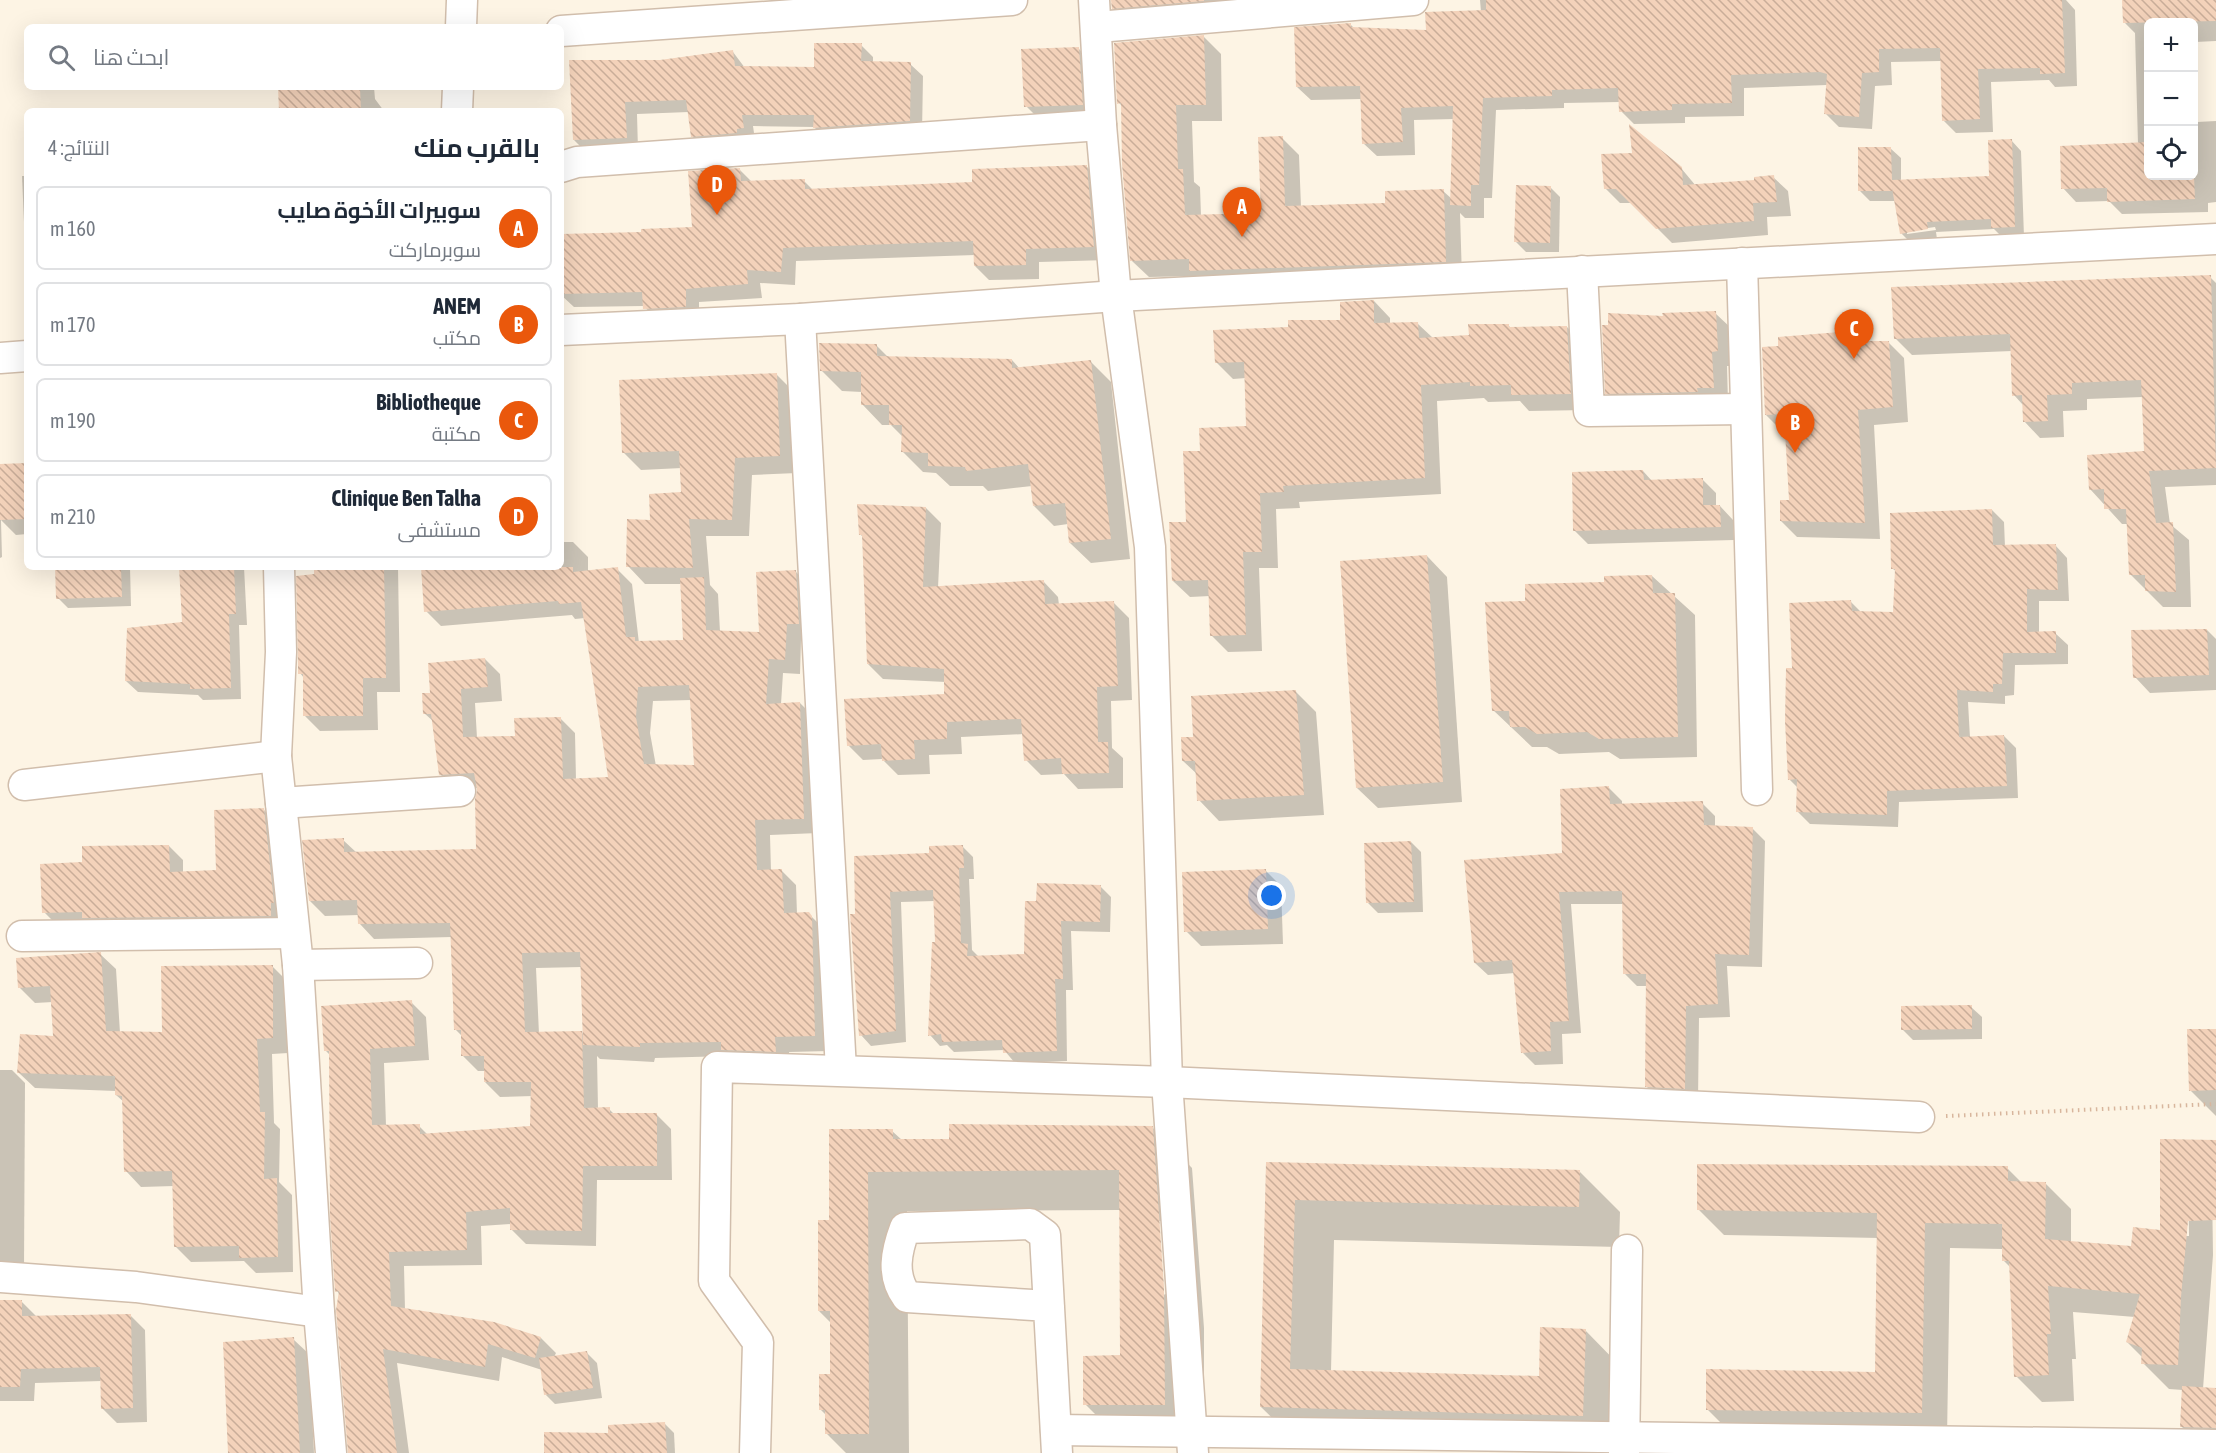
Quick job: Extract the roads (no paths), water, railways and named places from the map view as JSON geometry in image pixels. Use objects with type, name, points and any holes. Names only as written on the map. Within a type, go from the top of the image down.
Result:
[{"type":"street","points":[[461,24],[462,0]]},
{"type":"street","points":[[564,31],[740,8],[1012,0]]},
{"type":"street","points":[[1192,1442],[1167,1082],[1150,547],[1116,296],[1101,125],[1096,13],[1402,0]]},
{"type":"street","points":[[457,108],[458,90]]},
{"type":"street","points":[[564,166],[577,162],[1101,125]]},
{"type":"street","points":[[564,330],[800,318],[1116,296],[2216,239]]},
{"type":"street","points":[[1742,263],[1757,790]]},
{"type":"street","points":[[1582,271],[1589,411],[1745,410]]},
{"type":"street","points":[[800,318],[842,1070]]},
{"type":"street","points":[[0,358],[24,356]]},
{"type":"street","points":[[279,570],[281,652],[276,756],[298,966],[319,1312],[331,1453]]},
{"type":"street","points":[[24,784],[276,756]]},
{"type":"street","points":[[281,803],[460,791]]},
{"type":"street","points":[[22,936],[293,933]]},
{"type":"street","points":[[298,966],[417,963]]},
{"type":"street","points":[[755,1453],[758,1341],[714,1281],[717,1067],[1167,1082],[1919,1117]]},
{"type":"street","points":[[1049,1306],[907,1297],[896,1283],[898,1246],[905,1228],[1030,1224],[1045,1235],[1049,1306],[1056,1442],[1977,1447],[2216,1445]]},
{"type":"street","points":[[1624,1445],[1627,1250]]},
{"type":"street","points":[[0,1277],[136,1287],[319,1312]]},
{"type":"place","name":"Clinique Ben Talha","points":[[717,215]]},
{"type":"place","name":"سوبيرات الأخوة صايب","points":[[1242,237]]},
{"type":"place","name":"Bibliotheque","points":[[1854,359]]},
{"type":"place","name":"ANEM","points":[[1795,453]]}]
